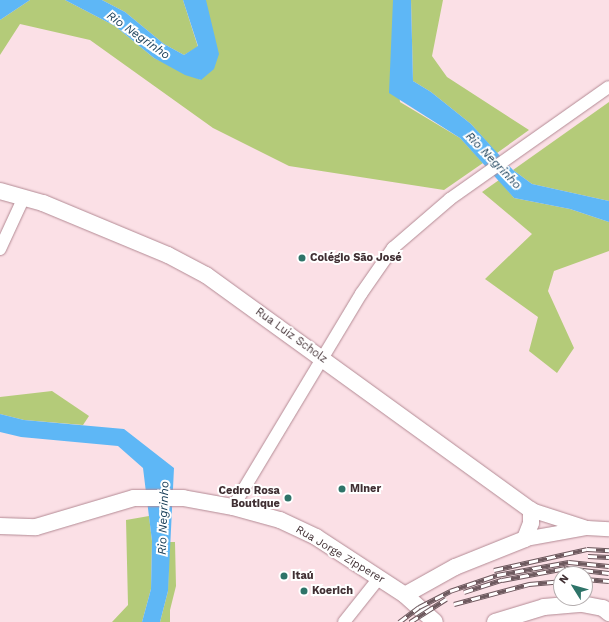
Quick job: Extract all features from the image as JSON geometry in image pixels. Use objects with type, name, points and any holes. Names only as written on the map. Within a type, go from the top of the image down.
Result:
[{"type":"main road","name":"Rua Luiz Scholz","points":[[0,191],[24,197],[187,264],[223,286],[531,510]]},
{"type":"main road","name":"Rua Jorge Zipperer","points":[[0,526],[36,528],[134,498],[183,498],[233,507],[296,527],[405,595],[435,622]]},
{"type":"main road","points":[[405,595],[455,567],[524,540],[531,523],[531,510]]},
{"type":"main road","points":[[495,622],[544,607],[582,604],[603,608],[609,613]]},
{"type":"street","points":[[233,507],[361,294],[393,248],[435,210],[609,87]]},
{"type":"street","points":[[0,249],[24,197]]},
{"type":"street","points":[[531,510],[587,528]]},
{"type":"street","points":[[524,540],[587,528],[609,529]]},
{"type":"street","points":[[344,622],[379,578]]},
{"type":"green space","points":[[30,0],[65,0],[115,26],[154,58],[201,80],[206,0],[393,0],[393,43],[400,102],[460,138],[483,163],[444,190],[289,166],[213,128],[90,40],[20,24],[0,55],[0,20]]},
{"type":"green space","points":[[102,0],[183,0],[198,47],[184,55],[164,44],[125,12]]},
{"type":"green space","points":[[411,0],[443,0],[432,56],[447,77],[529,130],[497,153],[471,124],[431,92],[413,81]]},
{"type":"green space","points":[[609,102],[609,201],[532,184],[513,170]]},
{"type":"green space","points":[[499,180],[514,198],[570,209],[609,222],[609,251],[554,271],[548,291],[574,348],[557,373],[529,351],[538,317],[485,279],[532,234],[482,192]]},
{"type":"green space","points":[[52,391],[89,416],[83,425],[24,420],[0,414],[0,397]]},
{"type":"green space","points":[[149,516],[152,541],[151,589],[142,622],[112,622],[128,605],[126,520]]},
{"type":"green space","points":[[169,542],[175,542],[176,586],[170,610],[170,622],[160,622],[168,591]]},
{"type":"water","points":[[0,0],[30,0],[0,20]]},
{"type":"water","name":"Rio Negrinho","points":[[65,0],[102,0],[125,12],[164,44],[184,55],[198,46],[183,0],[206,0],[219,54],[214,69],[201,80],[185,75],[154,58],[115,26]]},
{"type":"water","name":"Rio Negrinho","points":[[393,0],[411,0],[413,81],[431,92],[471,124],[513,170],[532,184],[609,201],[609,222],[570,209],[514,198],[460,138],[389,93]]},
{"type":"water","name":"Rio Negrinho","points":[[0,414],[24,420],[124,429],[174,468],[168,591],[160,622],[142,622],[151,589],[152,541],[143,468],[118,446],[21,437],[0,432]]},
{"type":"railway","points":[[494,570],[587,549],[609,550]]},
{"type":"railway","points":[[588,556],[609,557]]},
{"type":"railway","points":[[399,622],[419,607],[450,591],[497,575],[569,562],[609,566]]},
{"type":"railway","points":[[464,592],[502,580],[566,568],[609,573]]},
{"type":"railway","points":[[593,580],[609,581]]},
{"type":"railway","points":[[454,604],[529,584],[553,582]]},
{"type":"railway","points":[[410,622],[446,599]]},
{"type":"place","name":"Colégio São José","points":[[302,258]]},
{"type":"place","name":"Miner","points":[[342,489]]},
{"type":"place","name":"Cedro Rosa Boutique","points":[[288,498]]},
{"type":"place","name":"Itaú","points":[[284,576]]},
{"type":"place","name":"Koerich","points":[[304,591]]}]
